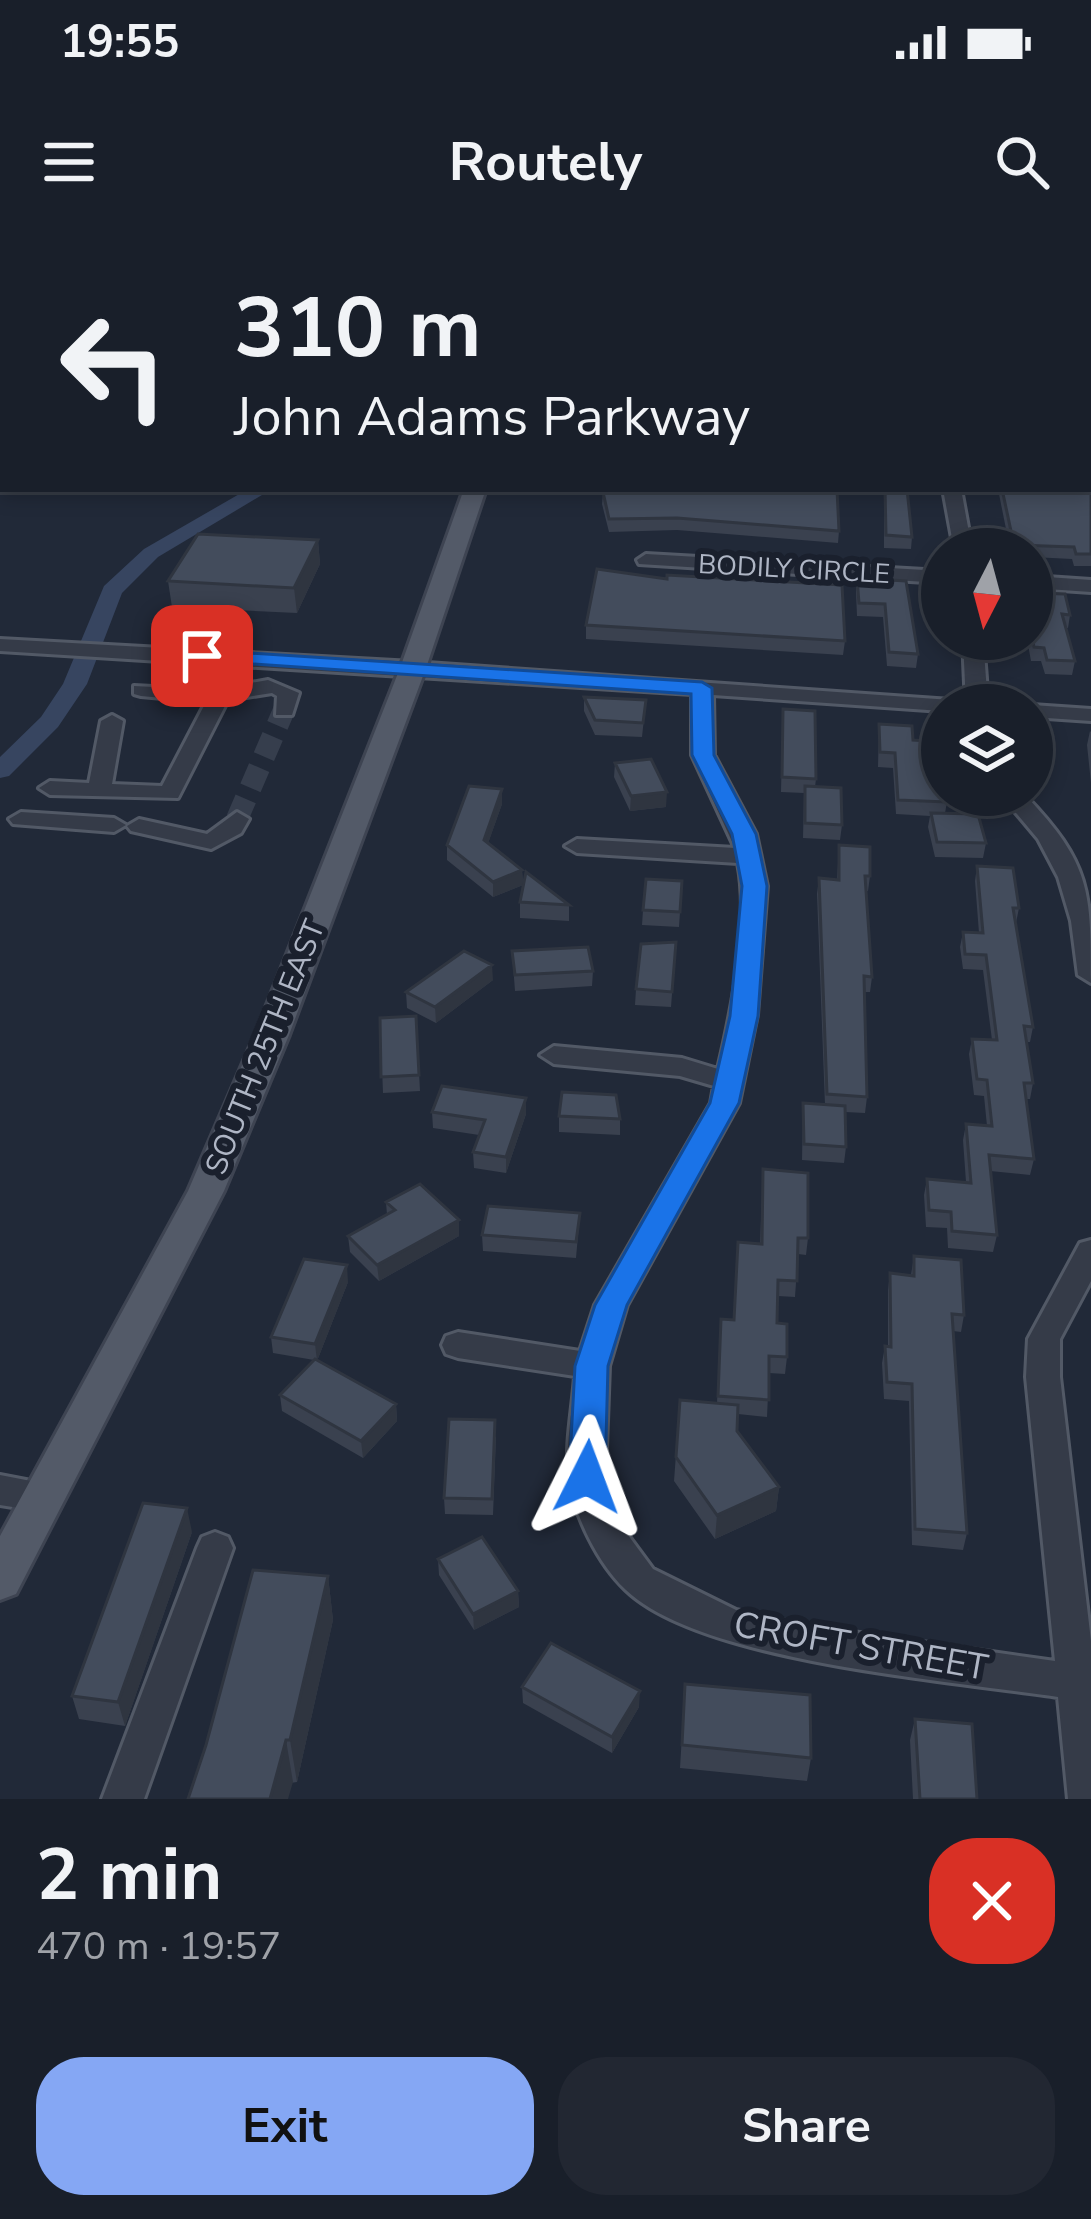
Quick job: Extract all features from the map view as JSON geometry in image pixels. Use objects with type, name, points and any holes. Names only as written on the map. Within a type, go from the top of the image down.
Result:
[{"type":"main road","name":"SOUTH 25TH EAST","points":[[0,1580],[206,1191],[272,1035],[413,668],[474,492]]},
{"type":"street","points":[[953,492],[959,528]]},
{"type":"street","name":"BODILY CIRCLE","points":[[646,560],[921,576]]},
{"type":"street","points":[[1053,583],[1091,586]]},
{"type":"street","points":[[0,645],[921,703]]},
{"type":"street","points":[[141,690],[219,697],[241,687],[279,687],[288,693],[284,710]]},
{"type":"street","points":[[458,1345],[592,1366],[611,1305],[725,1103],[744,1016],[754,886],[744,834],[703,755],[702,688]]},
{"type":"street","points":[[50,788],[170,793],[219,697]]},
{"type":"street","points":[[1053,712],[1091,715]]},
{"type":"street","points":[[99,790],[112,721]]},
{"type":"street","points":[[1034,816],[1048,830],[1076,889],[1091,975]]},
{"type":"street","points":[[21,820],[126,826],[211,842],[233,828],[237,819]]},
{"type":"street","points":[[577,846],[748,856]]},
{"type":"street","points":[[554,1055],[682,1066],[728,1081]]},
{"type":"street","points":[[1089,1799],[1083,1683],[1043,1377],[1044,1340],[1091,1251]]},
{"type":"street","name":"CROFT STREET","points":[[592,1366],[587,1477],[607,1534],[640,1580],[688,1608],[769,1634],[1083,1683]]},
{"type":"street","points":[[0,1490],[44,1497]]},
{"type":"street","points":[[123,1799],[215,1549]]},
{"type":"building","points":[[603,492],[837,492],[839,531],[677,518],[609,519]]},
{"type":"building","points":[[885,492],[907,492],[912,537],[886,535]]},
{"type":"building","points":[[1003,492],[1091,492],[1091,554],[1076,554],[1074,547],[1053,546],[1053,528],[1010,528]]},
{"type":"building","points":[[198,534],[318,540],[294,588],[168,581]]},
{"type":"building","points":[[597,569],[667,579],[667,575],[842,585],[845,641],[586,625]]},
{"type":"building","points":[[857,578],[906,581],[918,654],[889,652],[885,604],[859,603]]},
{"type":"building","points":[[1053,594],[1065,594],[1070,615],[1062,614],[1075,661],[1047,660],[1053,660]]},
{"type":"building","points":[[584,697],[646,700],[643,723],[595,720]]},
{"type":"building","points":[[783,709],[815,711],[816,779],[782,777]]},
{"type":"building","points":[[879,724],[912,726],[913,740],[921,740],[921,801],[898,800],[895,753],[880,752]]},
{"type":"building","points":[[651,759],[667,792],[631,796],[615,763]]},
{"type":"building","points":[[469,786],[502,789],[484,840],[522,870],[493,882],[447,845]]},
{"type":"building","points":[[805,786],[841,788],[842,825],[805,823]]},
{"type":"building","points":[[932,816],[979,816],[986,843],[937,842]]},
{"type":"building","points":[[839,845],[870,847],[870,876],[865,876],[872,977],[864,976],[867,1097],[827,1094],[819,878],[839,880]]},
{"type":"building","points":[[977,866],[1013,868],[1019,908],[1013,908],[1033,1027],[1024,1026],[1033,1083],[1024,1083],[1034,1159],[989,1155],[997,1235],[952,1231],[951,1212],[929,1210],[927,1179],[971,1183],[966,1124],[992,1126],[987,1080],[977,1079],[972,1039],[997,1040],[986,955],[965,954],[963,932],[983,933]]},
{"type":"building","points":[[526,872],[569,905],[520,902]]},
{"type":"building","points":[[646,879],[682,881],[680,912],[643,910]]},
{"type":"building","points":[[676,942],[672,992],[636,989],[641,944]]},
{"type":"building","points":[[588,947],[593,971],[515,975],[512,951]]},
{"type":"building","points":[[464,951],[492,965],[435,1007],[406,992]]},
{"type":"building","points":[[416,1016],[419,1075],[381,1077],[380,1018]]},
{"type":"building","points":[[442,1086],[526,1098],[506,1157],[473,1152],[485,1120],[432,1112]]},
{"type":"building","points":[[562,1092],[616,1095],[620,1119],[559,1116]]},
{"type":"building","points":[[803,1103],[845,1106],[846,1147],[804,1144]]},
{"type":"building","points":[[763,1169],[808,1173],[808,1238],[798,1238],[797,1281],[778,1280],[777,1323],[787,1324],[787,1357],[769,1356],[769,1400],[718,1396],[721,1319],[734,1320],[738,1242],[762,1244]]},
{"type":"building","points":[[420,1184],[459,1220],[377,1265],[348,1236],[395,1210],[386,1202]]},
{"type":"building","points":[[488,1206],[580,1213],[576,1242],[482,1235]]},
{"type":"building","points":[[914,1256],[961,1260],[964,1315],[952,1314],[967,1533],[915,1529],[912,1384],[887,1382],[885,1346],[891,1347],[890,1273],[914,1276]]},
{"type":"building","points":[[304,1259],[347,1265],[315,1344],[271,1337]]},
{"type":"building","points":[[315,1359],[396,1404],[361,1441],[280,1395]]},
{"type":"building","points":[[680,1400],[738,1405],[737,1431],[779,1487],[717,1515],[676,1457]]},
{"type":"building","points":[[449,1419],[495,1420],[492,1499],[444,1498]]},
{"type":"building","points":[[143,1503],[187,1508],[118,1702],[72,1696]]},
{"type":"building","points":[[482,1537],[518,1591],[473,1614],[438,1559]]},
{"type":"building","points":[[253,1570],[328,1576],[290,1740],[286,1740],[270,1799],[188,1799],[206,1745]]},
{"type":"building","points":[[551,1643],[640,1691],[612,1737],[522,1687]]},
{"type":"building","points":[[685,1684],[810,1695],[811,1758],[682,1745]]},
{"type":"building","points":[[915,1719],[972,1724],[977,1799],[920,1799]]},
{"type":"waterway","points":[[0,771],[50,722],[75,684],[112,591],[151,553],[257,492]]},
{"type":"tunnel","points":[[237,819],[284,710]]},
{"type":"route","points":[[202,656],[702,688],[703,755],[744,834],[754,886],[744,1016],[725,1103],[611,1305],[592,1366],[587,1477]]}]
